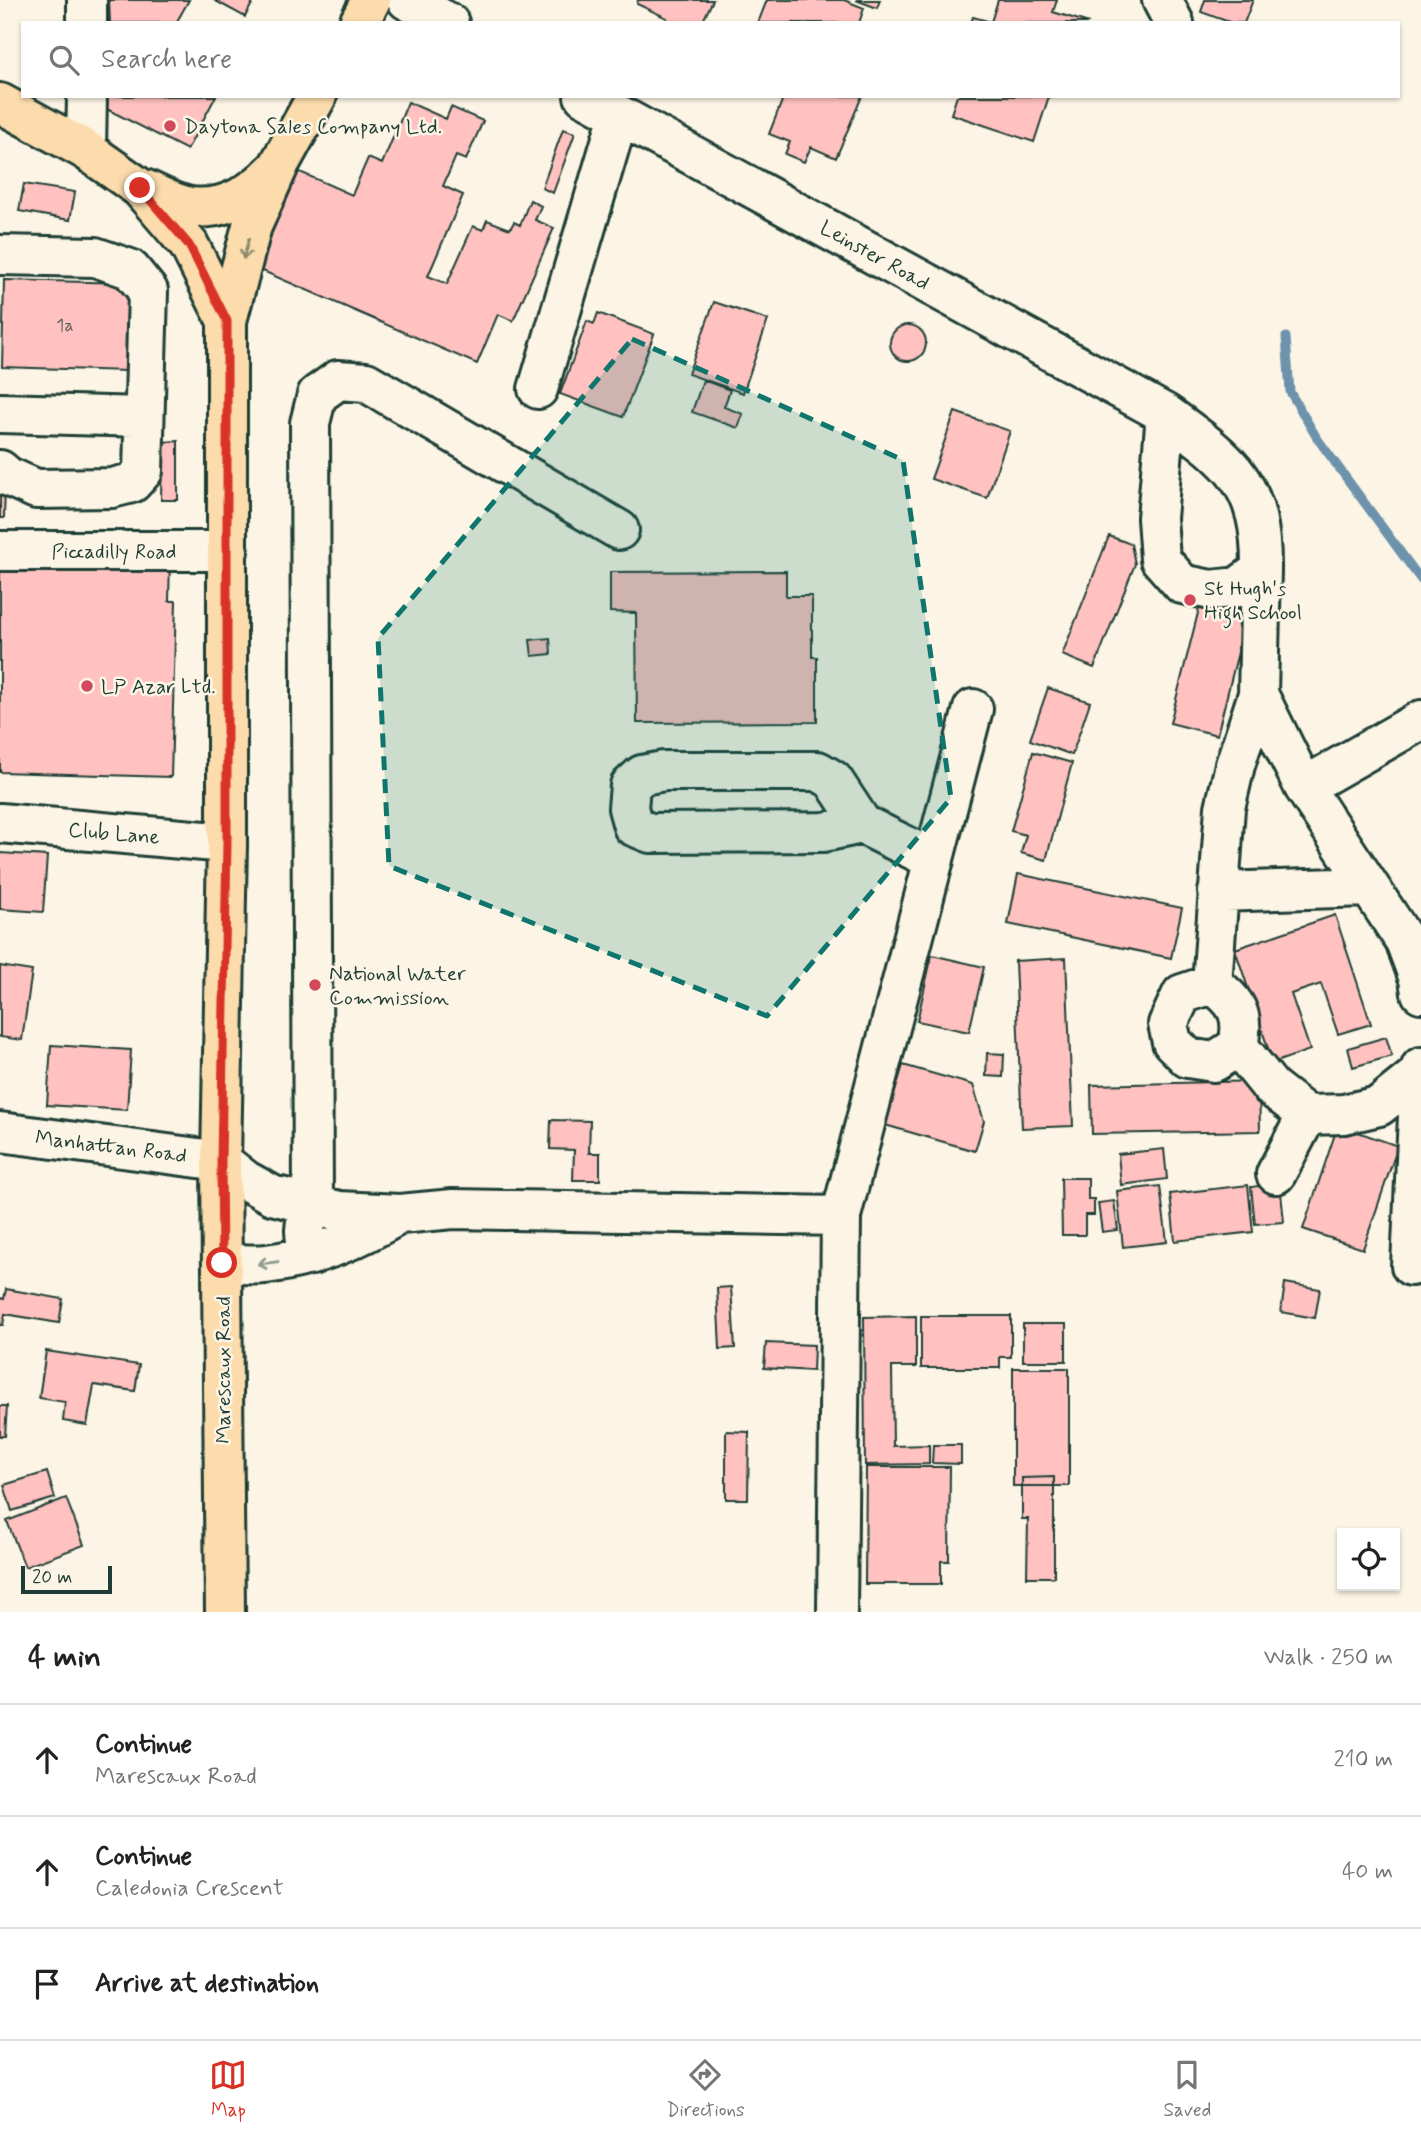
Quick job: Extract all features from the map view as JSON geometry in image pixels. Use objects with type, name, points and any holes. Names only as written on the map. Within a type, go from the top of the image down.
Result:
[{"type":"main road","points":[[360,21],[371,0]]},
{"type":"main road","name":"Marescaux Road","points":[[225,1612],[221,1161],[227,843],[227,321],[252,226],[280,163],[316,98]]},
{"type":"main road","points":[[0,103],[86,150],[140,188],[189,207],[218,206],[240,199],[261,185],[280,163]]},
{"type":"main road","points":[[140,188],[189,245],[227,321]]},
{"type":"street","points":[[87,21],[88,0]]},
{"type":"street","points":[[407,0],[445,21]]},
{"type":"street","points":[[1162,0],[1173,21]]},
{"type":"street","points":[[86,150],[87,98]]},
{"type":"street","name":"Leinster Road","points":[[588,98],[1166,414],[1215,449],[1239,477],[1252,501],[1261,541],[1258,694]]},
{"type":"street","points":[[538,390],[619,116]]},
{"type":"street","points":[[0,255],[95,257],[130,269],[148,291],[144,471],[132,483],[112,488],[36,489],[0,470]]},
{"type":"street","points":[[312,1255],[304,1230],[313,1205],[310,424],[317,395],[338,380],[366,382],[620,530]]},
{"type":"street","points":[[0,413],[144,417]]},
{"type":"street","points":[[1166,414],[1157,518],[1160,559],[1182,584],[1210,590],[1238,587],[1261,570]]},
{"type":"street","name":"Piccadilly Road","points":[[0,551],[228,551]]},
{"type":"street","points":[[1258,694],[1304,787],[1405,941],[1419,979],[1421,993]]},
{"type":"street","points":[[1212,984],[1225,808],[1235,765],[1258,694]]},
{"type":"street","points":[[836,1612],[841,1216],[973,709]]},
{"type":"street","points":[[1304,787],[1421,720]]},
{"type":"street","points":[[862,824],[824,832],[650,833],[633,825],[628,808],[631,786],[642,775],[664,771],[818,771],[833,780],[862,824],[934,860]]},
{"type":"street","name":"Club Lane","points":[[0,823],[227,843]]},
{"type":"street","points":[[1218,892],[1368,887]]},
{"type":"street","points":[[1212,984],[1225,992],[1238,1009],[1242,1028],[1238,1046],[1214,1062],[1188,1058],[1172,1042],[1168,1024],[1182,995],[1212,984]]},
{"type":"street","points":[[1238,1046],[1270,1087],[1307,1115],[1344,1114],[1379,1105],[1420,1070]]},
{"type":"street","points":[[1412,1266],[1420,1070]]},
{"type":"street","points":[[1276,1174],[1307,1115]]},
{"type":"street","name":"Manhattan Road","points":[[0,1132],[221,1161]]},
{"type":"street","points":[[221,1161],[245,1180],[272,1195],[340,1211],[400,1214],[453,1209],[841,1216]]},
{"type":"street","points":[[222,1263],[264,1265],[312,1255],[348,1242],[400,1214]]},
{"type":"highlighted area","points":[[632,339],[903,460],[951,798],[767,1016],[389,866],[378,638]]},
{"type":"building","points":[[109,0],[189,0],[177,21],[110,21]]},
{"type":"building","points":[[214,0],[254,0],[245,17]]},
{"type":"building","points":[[638,0],[713,0],[703,21],[668,21],[667,18],[637,4]]},
{"type":"building","points":[[767,0],[844,0],[864,8],[860,21],[759,21]]},
{"type":"building","points":[[856,0],[880,0],[877,8]]},
{"type":"building","points":[[998,0],[1057,0],[1053,12],[1082,21],[991,21]]},
{"type":"building","points":[[1205,0],[1253,0],[1245,21],[1226,21],[1201,12]]},
{"type":"building","points":[[973,17],[987,21],[972,21]]},
{"type":"building","name":"Daytona Sales Company Ltd.","points":[[95,98],[215,98],[187,150],[93,102]]},
{"type":"building","points":[[783,98],[861,98],[836,158],[811,147],[804,162],[785,154],[790,142],[769,134]]},
{"type":"building","points":[[956,98],[1048,98],[1034,142],[951,114]]},
{"type":"building","points":[[408,102],[446,119],[451,107],[483,121],[466,160],[456,156],[443,186],[463,195],[428,276],[447,284],[473,226],[483,230],[487,220],[510,229],[514,222],[520,225],[530,200],[541,206],[535,220],[554,228],[513,321],[498,314],[477,364],[249,265],[291,168],[352,195],[368,158],[382,164]]},
{"type":"building","points":[[563,129],[575,133],[553,193],[542,188]]},
{"type":"building","points":[[24,184],[75,192],[70,220],[19,211]]},
{"type":"building","points":[[4,280],[129,283],[127,371],[2,367]]},
{"type":"building","points":[[714,302],[768,320],[743,393],[688,374]]},
{"type":"building","points":[[598,313],[654,334],[623,417],[560,394],[587,321],[594,324]]},
{"type":"building","points":[[908,325],[921,330],[926,343],[921,356],[908,361],[895,356],[890,343],[895,330]]},
{"type":"building","points":[[703,380],[730,390],[724,407],[743,414],[738,428],[692,412]]},
{"type":"building","points":[[955,412],[1010,431],[987,498],[931,479]]},
{"type":"building","points":[[178,441],[178,500],[161,500],[162,442]]},
{"type":"building","points":[[0,486],[5,486],[4,518],[0,518]]},
{"type":"building","points":[[1109,536],[1131,544],[1135,564],[1094,668],[1062,655]]},
{"type":"building","name":"LP Azar Ltd.","points":[[0,553],[170,559],[169,601],[176,601],[171,777],[0,772]]},
{"type":"building","points":[[786,571],[786,596],[812,596],[812,657],[817,657],[817,722],[637,723],[636,613],[610,612],[610,572]]},
{"type":"building","points":[[1201,601],[1248,613],[1217,735],[1170,723]]},
{"type":"building","points":[[550,638],[551,654],[532,656],[530,640]]},
{"type":"building","points":[[1048,688],[1090,702],[1072,755],[1030,740]]},
{"type":"building","points":[[1033,752],[1072,763],[1046,860],[1021,853],[1026,835],[1011,831]]},
{"type":"building","points":[[0,853],[47,856],[43,912],[0,909]]},
{"type":"building","points":[[1018,874],[1182,908],[1171,958],[1008,924]]},
{"type":"building","points":[[1335,915],[1371,1024],[1338,1034],[1321,984],[1291,994],[1310,1050],[1273,1063],[1235,949]]},
{"type":"building","points":[[932,955],[984,967],[969,1032],[917,1021]]},
{"type":"building","points":[[1066,958],[1073,1126],[1022,1128],[1015,961]]},
{"type":"building","points":[[0,966],[32,971],[22,1040],[0,1037]]},
{"type":"building","points":[[1386,1037],[1392,1056],[1353,1067],[1348,1048]]},
{"type":"building","points":[[51,1045],[131,1050],[127,1110],[47,1105]]},
{"type":"building","points":[[987,1053],[1004,1054],[1003,1077],[986,1076]]},
{"type":"building","points":[[903,1065],[973,1085],[984,1121],[975,1151],[885,1125]]},
{"type":"building","points":[[1259,1081],[1260,1131],[1092,1134],[1091,1085]]},
{"type":"building","points":[[551,1120],[590,1121],[589,1153],[600,1153],[600,1180],[573,1180],[574,1150],[550,1149]]},
{"type":"building","points":[[1338,1125],[1398,1146],[1363,1249],[1303,1229]]},
{"type":"building","points":[[1164,1149],[1167,1179],[1121,1185],[1118,1154]]},
{"type":"building","points":[[1061,1178],[1088,1178],[1088,1199],[1094,1199],[1094,1215],[1085,1215],[1085,1235],[1062,1235]]},
{"type":"building","points":[[1280,1183],[1284,1222],[1255,1224],[1251,1187]]},
{"type":"building","points":[[1248,1185],[1253,1232],[1175,1241],[1170,1194]]},
{"type":"building","points":[[1160,1186],[1167,1242],[1123,1247],[1117,1191]]},
{"type":"building","points":[[1114,1201],[1118,1230],[1102,1232],[1098,1203]]},
{"type":"building","points":[[1285,1283],[1320,1289],[1315,1318],[1281,1312]]},
{"type":"building","points":[[731,1287],[735,1348],[720,1349],[717,1288]]},
{"type":"building","points":[[6,1289],[63,1299],[59,1323],[5,1314],[3,1325],[0,1325],[0,1298],[4,1299]]},
{"type":"building","points":[[916,1316],[916,1367],[892,1367],[893,1446],[929,1445],[929,1464],[865,1465],[864,1317]]},
{"type":"building","points":[[921,1316],[1011,1316],[1011,1357],[1000,1357],[1000,1368],[921,1368]]},
{"type":"building","points":[[1023,1324],[1066,1324],[1066,1361],[1023,1361]]},
{"type":"building","points":[[766,1343],[814,1345],[813,1371],[764,1368]]},
{"type":"building","points":[[46,1351],[139,1365],[135,1391],[94,1385],[87,1425],[63,1421],[65,1402],[39,1398]]},
{"type":"building","points":[[1013,1368],[1069,1368],[1069,1486],[1013,1486]]},
{"type":"building","points":[[0,1406],[7,1406],[5,1436],[0,1436]]},
{"type":"building","points":[[726,1431],[749,1432],[748,1499],[726,1499]]},
{"type":"building","points":[[933,1445],[961,1445],[961,1464],[932,1463]]},
{"type":"building","points":[[866,1467],[950,1467],[949,1561],[941,1561],[941,1584],[865,1584]]},
{"type":"building","points":[[47,1472],[55,1498],[12,1511],[4,1485]]},
{"type":"building","points":[[1054,1477],[1054,1577],[1027,1577],[1028,1519],[1022,1519],[1022,1478]]},
{"type":"building","points":[[66,1498],[84,1545],[25,1567],[7,1521]]},
{"type":"waterway","points":[[1286,337],[1290,392],[1317,438],[1421,580]]},
{"type":"place","name":"Daytona Sales Company Ltd.","points":[[170,126]]},
{"type":"place","name":"St Hugh's High School","points":[[1190,600]]},
{"type":"place","name":"LP Azar Ltd.","points":[[87,686]]},
{"type":"place","name":"National Water Commission","points":[[315,985]]},
{"type":"route","points":[[140,188],[189,245],[227,321],[227,843],[221,1161],[222,1263]]}]
